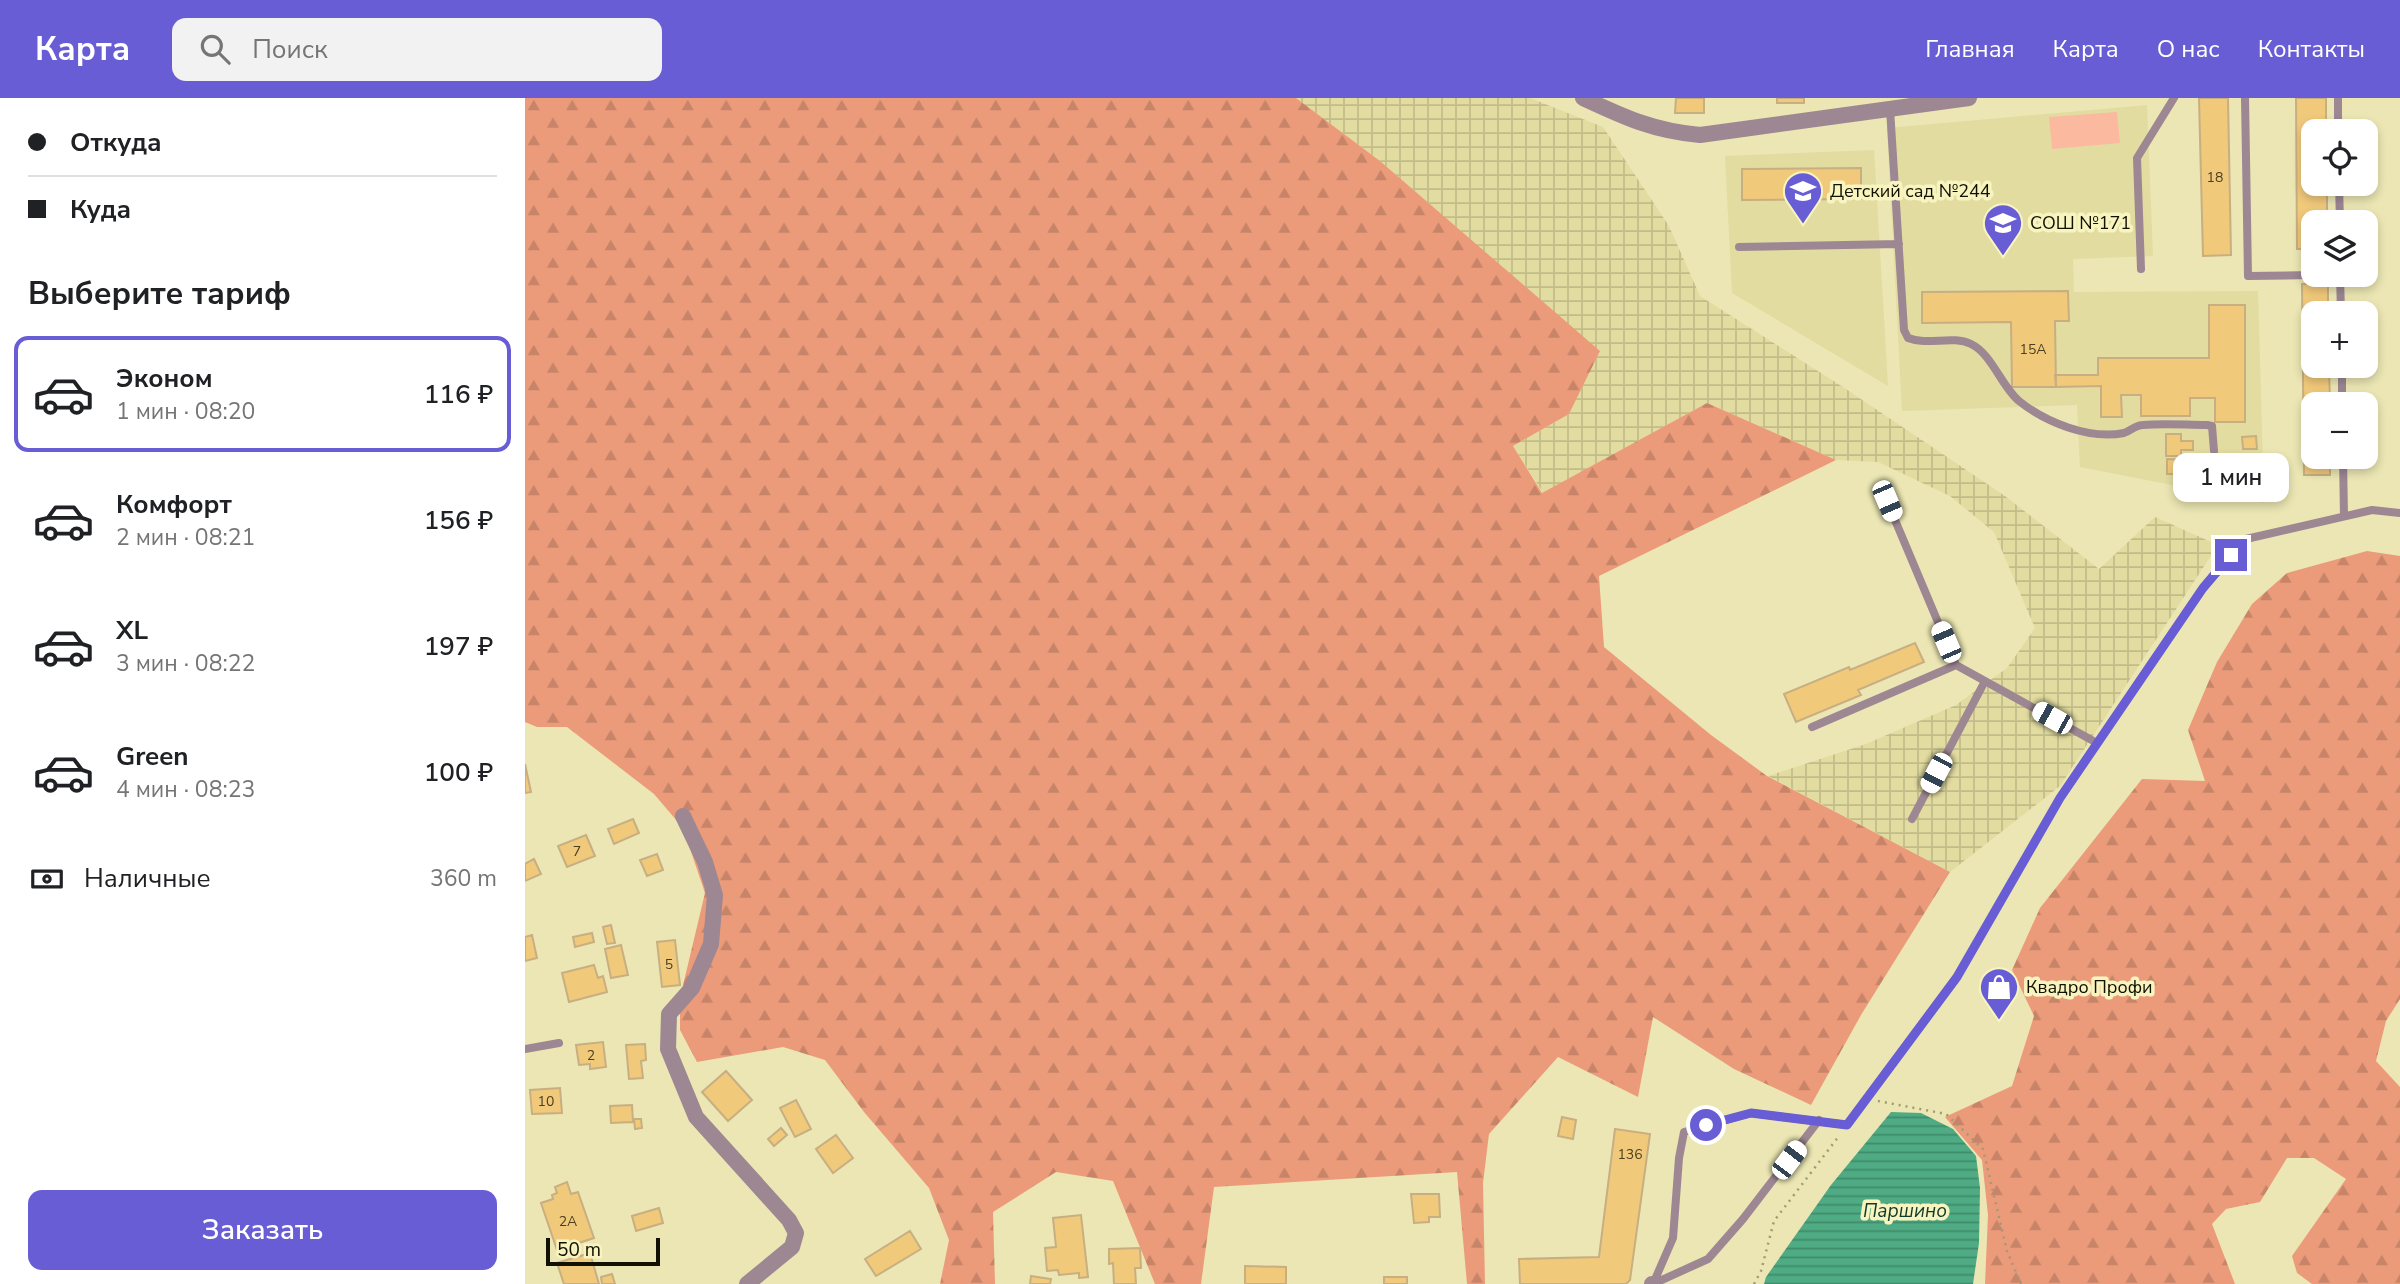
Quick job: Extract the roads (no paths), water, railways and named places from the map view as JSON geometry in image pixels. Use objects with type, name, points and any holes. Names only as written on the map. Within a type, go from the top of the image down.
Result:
[{"type":"street","points":[[1583,98],[1646,126],[1674,133],[1700,135],[1969,98]]},
{"type":"street","points":[[683,816],[705,862],[715,895],[711,944],[692,988],[669,1014],[668,1049],[696,1117],[789,1220],[796,1233],[792,1247],[747,1284]]},
{"type":"lane","points":[[2141,269],[2137,158],[2174,98]]},
{"type":"lane","points":[[2245,98],[2248,276],[2301,275]]},
{"type":"lane","points":[[2338,98],[2338,119]]},
{"type":"lane","points":[[1891,109],[1904,330],[1908,338],[1917,341],[1972,344],[1982,352],[2016,398],[2031,410],[2068,427],[2088,433],[2121,433],[2138,425],[2207,425],[2214,430],[2214,451]]},
{"type":"lane","points":[[1739,247],[1899,244]]},
{"type":"lane","points":[[2343,469],[2344,516]]},
{"type":"lane","points":[[1887,501],[1956,665],[2097,743]]},
{"type":"lane","points":[[1653,1284],[1673,1238],[1683,1132],[1751,1113],[1847,1125],[1957,977],[2060,798],[2097,743],[2203,588],[2246,538],[2372,510],[2400,513]]},
{"type":"lane","points":[[1812,727],[1956,665]]},
{"type":"lane","points":[[1912,819],[1985,681]]},
{"type":"lane","points":[[525,1049],[559,1043]]},
{"type":"lane","points":[[1653,1284],[1708,1258],[1743,1219],[1819,1120]]},
{"type":"water","name":"Паршино","points":[[1891,1112],[1921,1113],[1953,1129],[1976,1156],[1980,1188],[1979,1243],[1973,1284],[1764,1284],[1766,1277],[1831,1185]]},
{"type":"place","name":"Детский сад №244","points":[[1803,225]]},
{"type":"place","name":"СОШ №171","points":[[2003,257]]},
{"type":"place","name":"Квадро Профи","points":[[1999,1021]]}]
